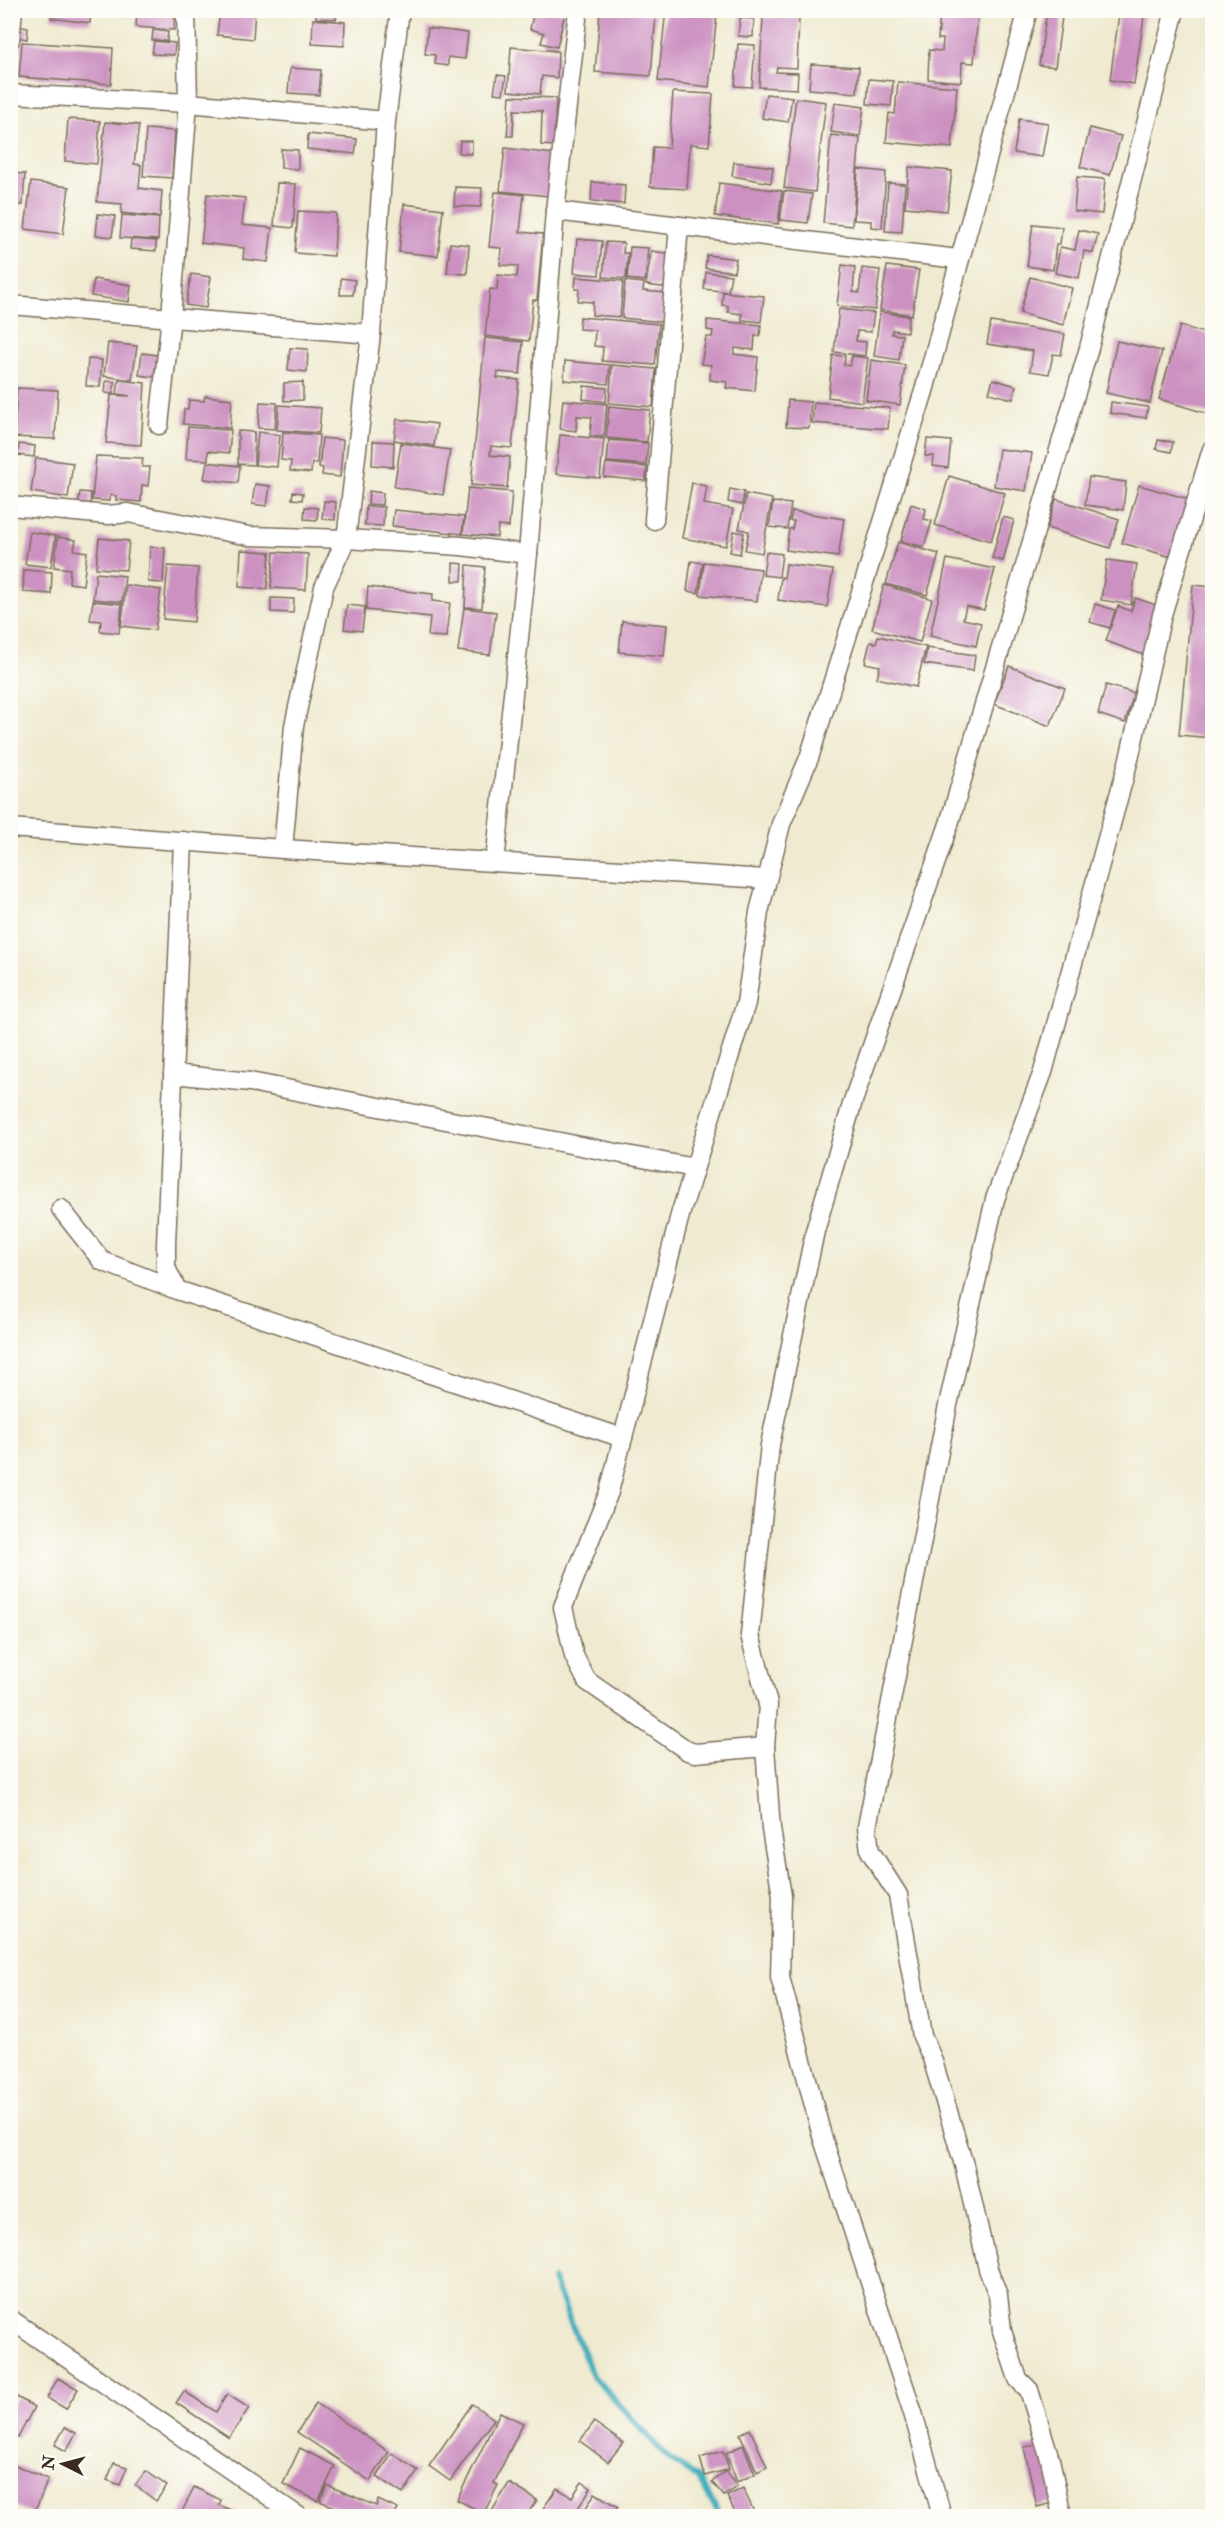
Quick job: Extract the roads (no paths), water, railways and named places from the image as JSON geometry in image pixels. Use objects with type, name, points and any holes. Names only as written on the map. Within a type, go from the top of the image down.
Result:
[{"type":"street","points":[[10,40],[13,10]]},
{"type":"street","points":[[159,425],[171,317],[188,103],[186,10]]},
{"type":"street","points":[[283,849],[294,726],[324,586],[346,539],[371,334],[386,121],[400,10]]},
{"type":"street","points":[[495,862],[528,554],[555,211],[578,10]]},
{"type":"street","points":[[765,1747],[695,1753],[688,1751],[587,1681],[574,1656],[563,1607],[609,1492],[680,1215],[746,1003],[759,912],[781,824],[808,758],[924,390],[1028,10]]},
{"type":"street","points":[[942,2517],[913,2413],[822,2136],[780,1977],[782,1896],[771,1829],[765,1747],[768,1704],[750,1635],[770,1445],[815,1231],[853,1101],[950,824],[1089,348],[1175,10]]},
{"type":"street","points":[[10,94],[188,103],[386,121]]},
{"type":"street","points":[[555,211],[958,260]]},
{"type":"street","points":[[654,520],[679,226]]},
{"type":"street","points":[[10,305],[371,334]]},
{"type":"street","points":[[1062,2517],[1050,2459],[1029,2390],[1018,2379],[1002,2331],[998,2295],[988,2269],[964,2165],[932,2058],[922,2036],[898,1895],[870,1851],[867,1827],[948,1405],[995,1199],[1043,1072],[1129,759],[1162,615],[1212,449]]},
{"type":"street","points":[[10,506],[108,514],[128,513],[249,536],[460,546],[528,554]]},
{"type":"street","points":[[10,828],[283,849],[766,879]]},
{"type":"street","points":[[177,1290],[166,1268],[183,841]]},
{"type":"street","points":[[172,1074],[250,1082],[694,1168]]},
{"type":"street","points":[[61,1209],[102,1262],[177,1290],[623,1438]]},
{"type":"street","points":[[10,2319],[298,2517]]},
{"type":"waterway","points":[[553,2280],[593,2376],[669,2459],[697,2477],[721,2516]]}]
